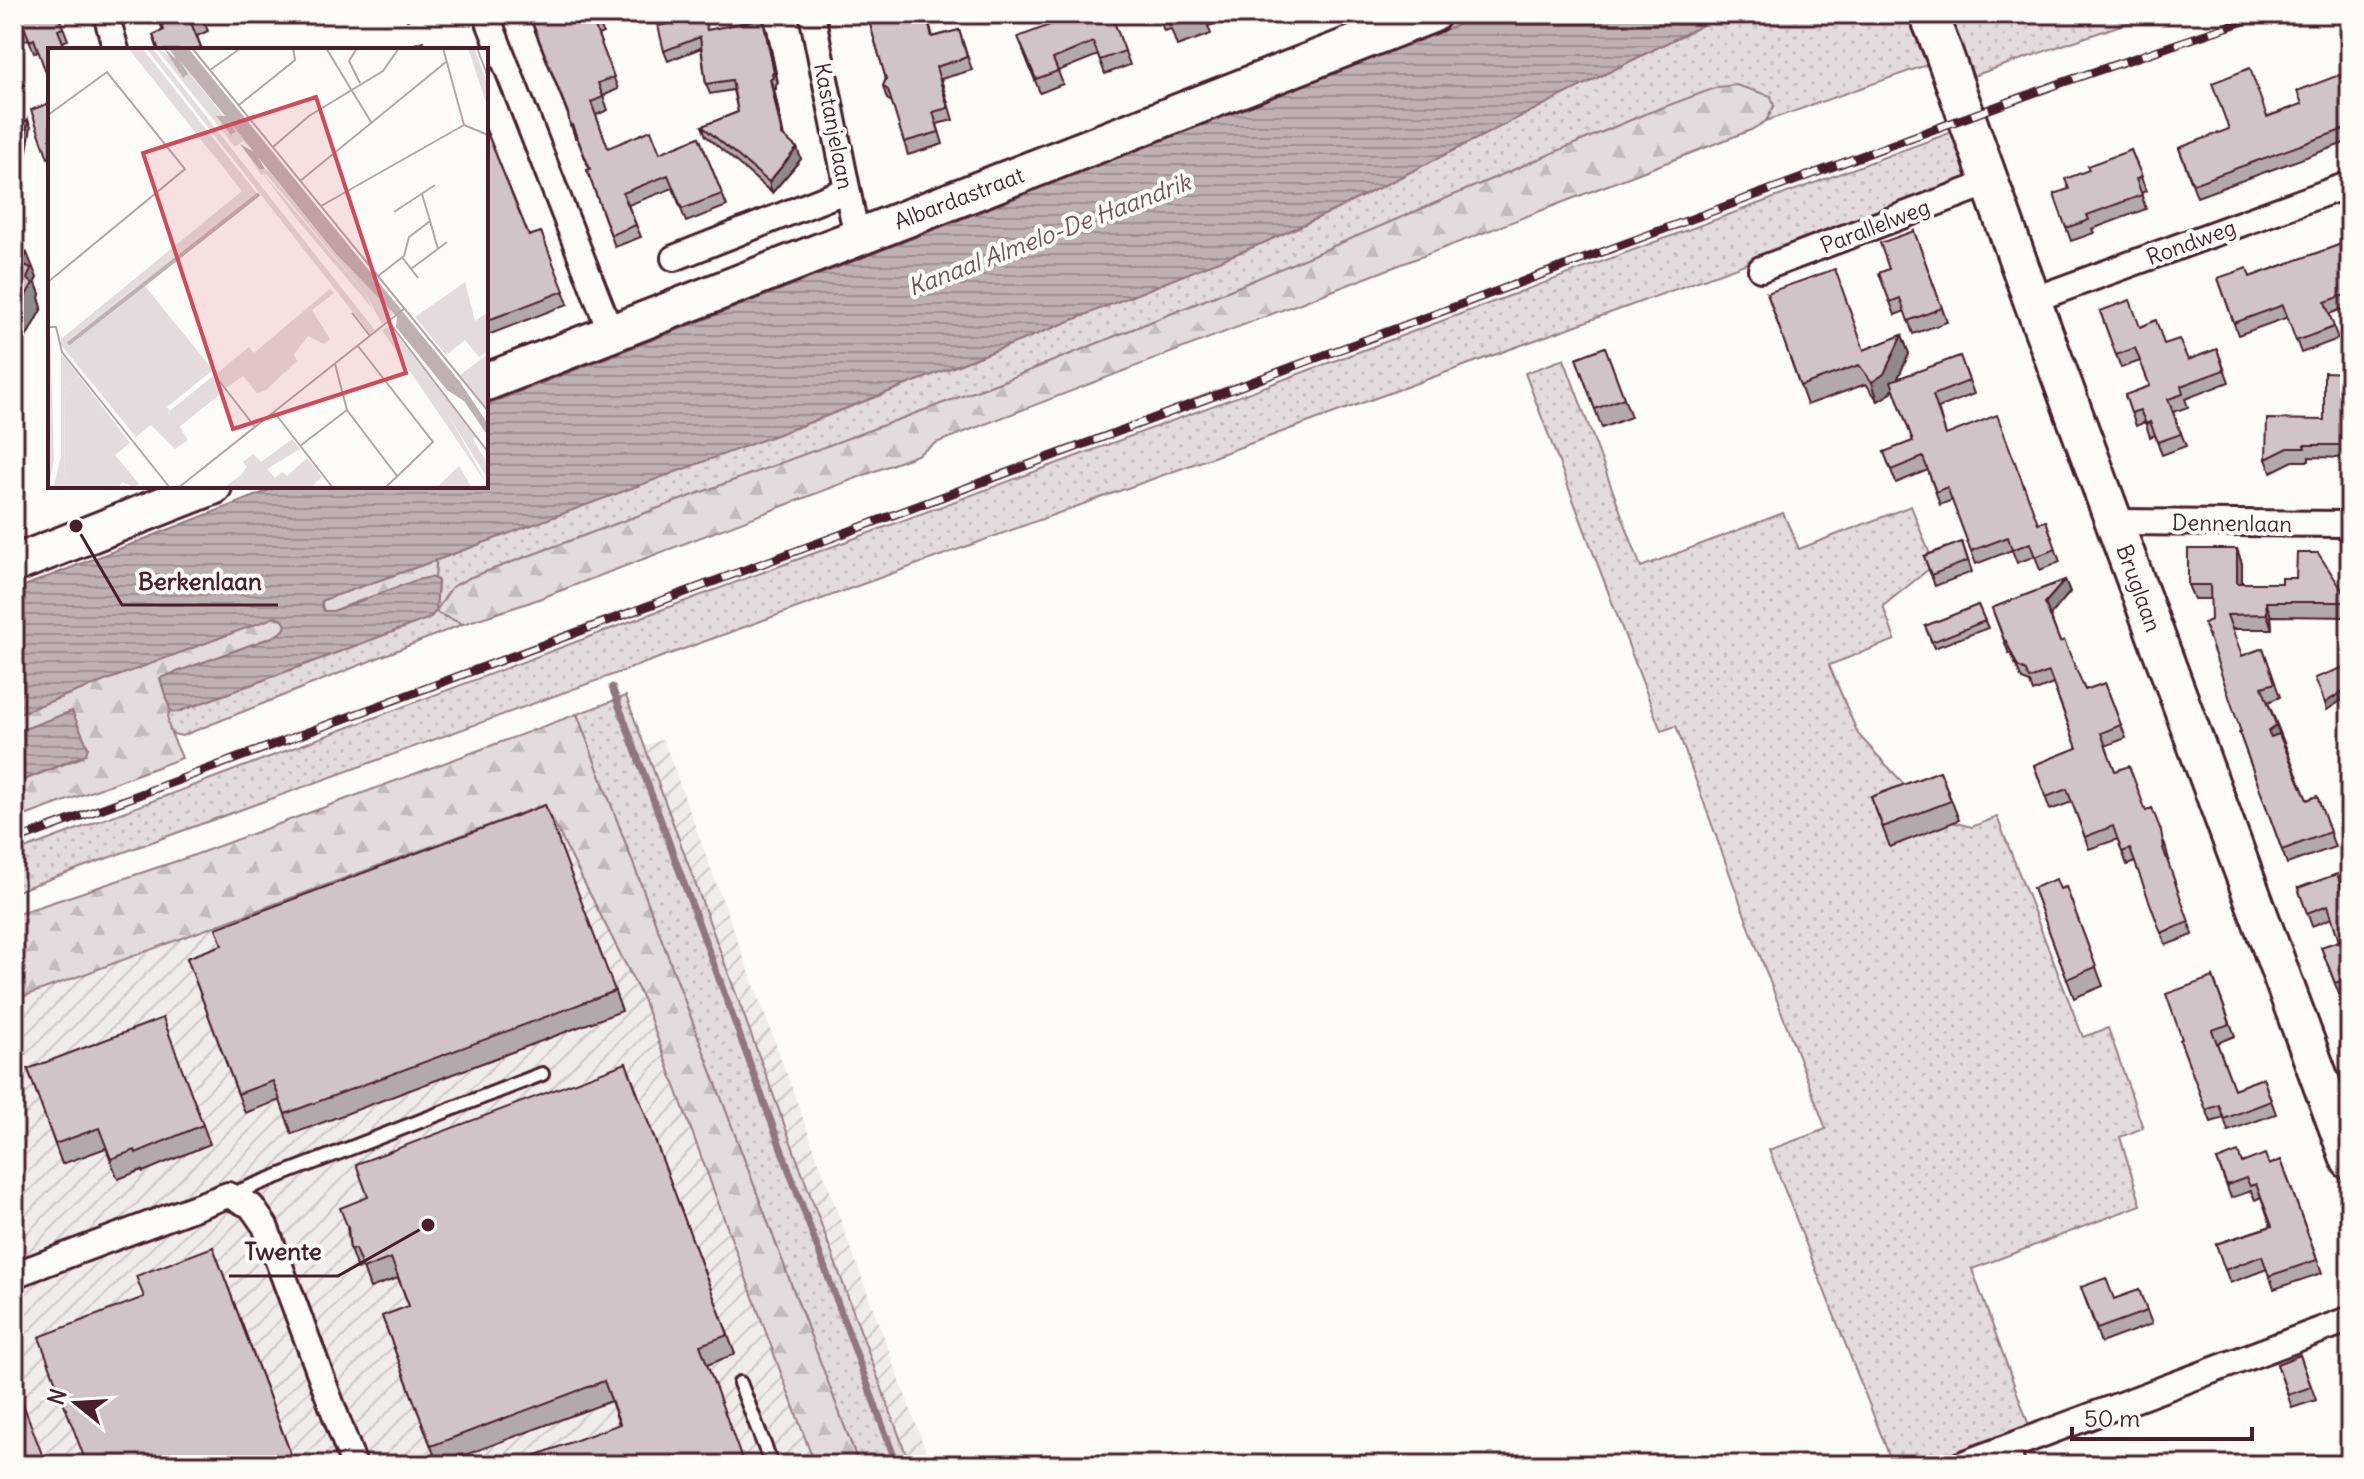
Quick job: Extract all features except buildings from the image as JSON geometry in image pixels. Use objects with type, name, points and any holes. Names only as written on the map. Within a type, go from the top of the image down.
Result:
[{"type":"street","points":[[106,14],[115,48]]},
{"type":"street","points":[[486,14],[611,333]]},
{"type":"street","name":"Kastanjelaan","points":[[812,14],[857,238]]},
{"type":"street","name":"Albardastraat","points":[[488,381],[1432,14]]},
{"type":"street","name":"Bruglaan","points":[[1928,14],[2115,522],[2343,1122],[2350,1161]]},
{"type":"street","name":"Parallelweg","points":[[1761,269],[1989,183]]},
{"type":"street","name":"Rondweg","points":[[2032,300],[2350,184]]},
{"type":"street","points":[[674,258],[847,190]]},
{"type":"street","points":[[14,564],[208,488]]},
{"type":"street","name":"Dennenlaan","points":[[2115,522],[2350,524]]},
{"type":"street","points":[[14,1275],[228,1195],[251,1206],[265,1226],[354,1465]]},
{"type":"street","points":[[1960,1465],[2016,1455],[2350,1319]]},
{"type":"lane","points":[[228,1195],[542,1074]]},
{"type":"lane","points":[[740,1383],[772,1465]]},
{"type":"shaded area","points":[[663,739],[931,1465],[14,1465],[14,984]]},
{"type":"green space","points":[[1724,14],[1907,14],[1927,65],[1766,121],[1774,106],[1645,114],[1235,288],[1006,380],[469,578],[452,587],[437,610],[439,614],[463,624],[182,736],[173,734],[169,728],[167,719],[170,710],[180,711],[430,618],[436,610],[438,581],[434,561],[803,425],[1263,243],[1337,209]]},
{"type":"green space","points":[[1956,14],[2153,14],[1970,77],[1949,20]]},
{"type":"green space","points":[[1736,85],[1771,96],[1774,106],[1766,121],[1751,130],[528,603],[463,624],[436,611],[452,587],[469,578],[1006,380],[1235,288],[1645,114],[1718,87]]},
{"type":"green space","points":[[1952,132],[1971,182],[14,892],[14,853]]},
{"type":"green space","points":[[1564,359],[1641,567],[1783,513],[1799,549],[1911,506],[1934,565],[1883,606],[1895,640],[1829,665],[1858,734],[1935,818],[1972,827],[1997,817],[2083,1037],[2108,1028],[2143,1128],[2120,1137],[2141,1205],[1972,1269],[2031,1431],[1933,1465],[1893,1465],[1769,1150],[1826,1129],[1676,726],[1661,731],[1525,373]]},
{"type":"green space","points":[[434,561],[435,578],[417,580],[333,611],[321,608],[323,600]]},
{"type":"green space","points":[[275,617],[286,625],[275,636],[160,678],[170,710],[169,727],[182,758],[14,820],[14,784],[83,757],[72,711],[14,733],[14,715]]},
{"type":"green space","points":[[626,696],[910,1465],[859,1465],[577,714]]},
{"type":"green space","points":[[577,714],[859,1465],[815,1465],[643,999],[546,807],[538,807],[14,1000],[14,915],[189,857]]},
{"type":"water","name":"Kanaal Almelo-De Haandrik","points":[[1486,14],[1724,14],[1337,209],[1263,243],[803,425],[321,603],[324,611],[333,611],[431,577],[438,581],[436,611],[430,618],[180,711],[170,710],[160,678],[275,636],[286,625],[275,617],[14,715],[14,590],[275,488],[488,488],[488,404]]},
{"type":"water","points":[[72,711],[88,747],[86,754],[14,784],[14,733]]},
{"type":"waterway","points":[[612,687],[897,1465]]},
{"type":"railway","points":[[14,841],[1907,139],[2265,14]]},
{"type":"place","name":"Berkenlaan","points":[[76,526]]},
{"type":"place","name":"Twente","points":[[428,1225]]}]
